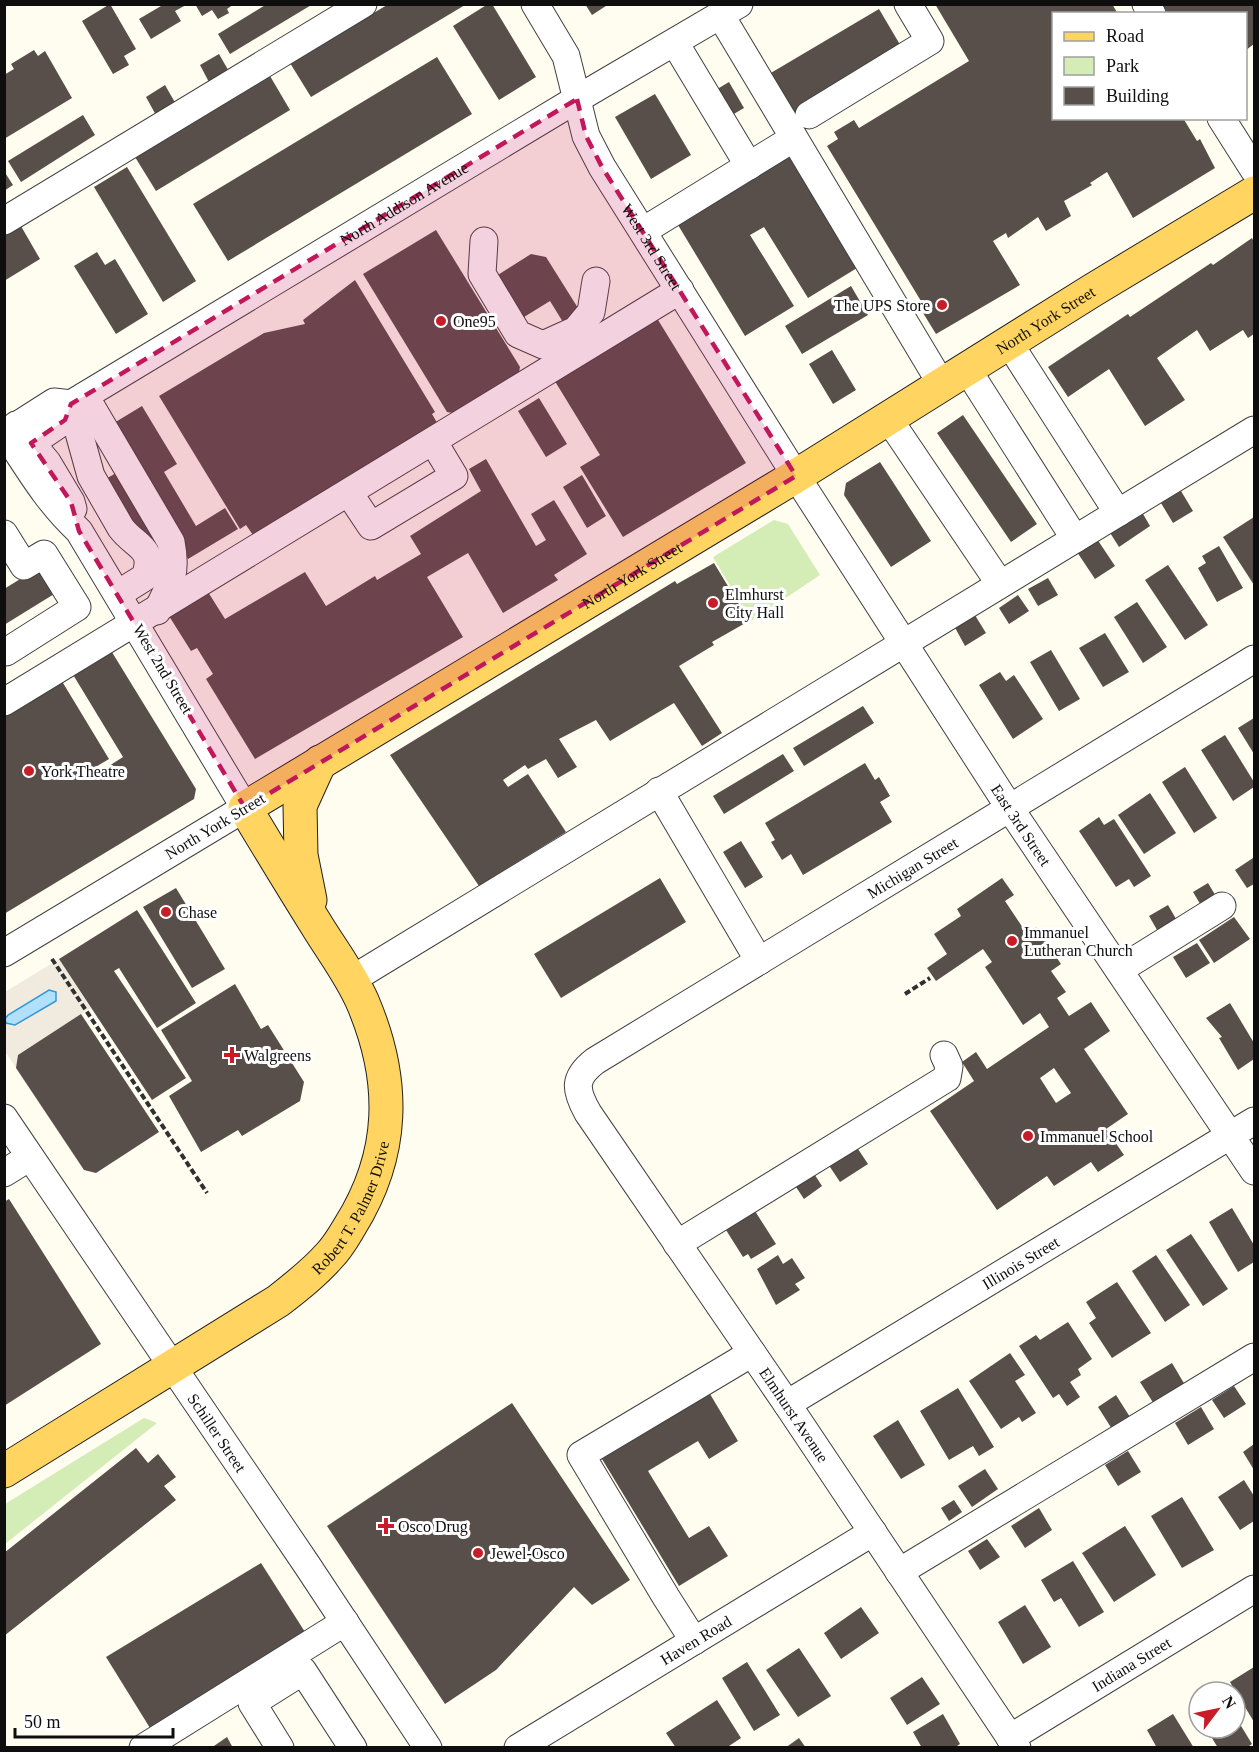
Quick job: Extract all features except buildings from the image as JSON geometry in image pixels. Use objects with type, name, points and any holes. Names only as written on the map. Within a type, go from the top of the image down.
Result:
[{"type":"main road","name":"North York Street","points":[[245,808],[795,476],[1254,193]]},
{"type":"main road","points":[[315,923],[301,855],[300,806],[320,762]]},
{"type":"main road","name":"Robert T. Palmer Drive","points":[[4,1471],[278,1301],[329,1257],[372,1186],[382,1153],[386,1124],[386,1093],[371,1023],[351,980],[245,808]]},
{"type":"street","points":[[4,221],[363,4]]},
{"type":"street","name":"West 3rd Street","points":[[535,4],[566,56],[585,136],[795,476]]},
{"type":"street","points":[[809,115],[930,41],[908,4]]},
{"type":"street","points":[[730,10],[794,138],[955,377],[1075,539]]},
{"type":"street","name":"North Addison Avenue","points":[[12,437],[54,402],[78,400],[577,99],[730,10]]},
{"type":"street","points":[[675,43],[749,166]]},
{"type":"street","points":[[1236,128],[1254,170]]},
{"type":"street","points":[[643,231],[794,138]]},
{"type":"street","points":[[484,241],[482,274],[518,334],[543,345],[576,330],[591,312],[596,280]]},
{"type":"street","points":[[4,702],[680,290]]},
{"type":"street","points":[[1009,343],[1118,513]]},
{"type":"street","points":[[78,400],[91,476],[126,535],[147,552],[145,577],[118,594]]},
{"type":"street","points":[[78,400],[171,542],[174,570],[169,588],[146,617]]},
{"type":"street","points":[[888,418],[1000,584]]},
{"type":"street","points":[[351,980],[1254,430]]},
{"type":"street","name":"West 2nd Street","points":[[12,437],[47,462],[71,502],[79,531],[118,594],[146,617],[245,808]]},
{"type":"street","points":[[349,493],[371,526],[454,476],[433,441]]},
{"type":"street","name":"East 3rd Street","points":[[795,476],[1010,807],[1254,1171]]},
{"type":"street","points":[[4,534],[24,566],[79,531]]},
{"type":"street","points":[[6,652],[77,607],[44,554]]},
{"type":"street","name":"Michigan Street","points":[[578,1082],[584,1069],[595,1061],[1254,659]]},
{"type":"street","points":[[659,791],[759,961]]},
{"type":"street","name":"North York Street","points":[[4,953],[245,808]]},
{"type":"street","points":[[1119,970],[1222,906]]},
{"type":"street","points":[[677,1244],[947,1078],[949,1065],[944,1055]]},
{"type":"street","name":"Elmhurst Avenue","points":[[578,1082],[578,1091],[588,1113],[787,1404],[1013,1743]]},
{"type":"street","name":"Schiller Street","points":[[4,1118],[428,1748]]},
{"type":"street","name":"Illinois Street","points":[[787,1404],[1254,1121]]},
{"type":"street","points":[[4,1173],[30,1156]]},
{"type":"street","points":[[694,1641],[581,1455],[752,1353]]},
{"type":"street","points":[[899,1572],[1254,1357]]},
{"type":"street","name":"Haven Road","points":[[518,1748],[873,1532]]},
{"type":"street","name":"Indiana Street","points":[[1013,1743],[1254,1589]]},
{"type":"street","points":[[280,1748],[252,1703],[345,1622]]},
{"type":"street","points":[[143,1748],[298,1663]]},
{"type":"street","points":[[298,1663],[353,1748]]},
{"type":"path","points":[[52,959],[207,1193]]},
{"type":"path","points":[[905,994],[930,978]]},
{"type":"highlighted area","points":[[577,99],[586,136],[602,167],[796,476],[245,808],[79,531],[71,502],[31,443],[65,420],[71,404]]},
{"type":"green space","points":[[774,520],[788,524],[820,575],[751,621],[713,557]]},
{"type":"green space","points":[[144,1418],[157,1423],[5,1544],[5,1504]]},
{"type":"shaded area","points":[[59,959],[91,1008],[18,1055],[16,1068],[5,1051],[5,992]]},
{"type":"water","points":[[49,990],[56,992],[56,1001],[15,1025],[6,1023],[5,1019],[8,1015]]},
{"type":"place","name":"The UPS Store","points":[[942,305]]},
{"type":"place","name":"One95","points":[[441,321]]},
{"type":"place","name":"Elmhurst City Hall","points":[[713,603]]},
{"type":"place","name":"York Theatre","points":[[29,771]]},
{"type":"place","name":"Chase","points":[[166,912]]},
{"type":"place","name":"Immanuel Lutheran Church","points":[[1012,941]]},
{"type":"place","name":"Walgreens","points":[[232,1055]]},
{"type":"place","name":"Immanuel School","points":[[1028,1136]]},
{"type":"place","name":"Osco Drug","points":[[386,1526]]},
{"type":"place","name":"Jewel-Osco","points":[[478,1553]]}]
